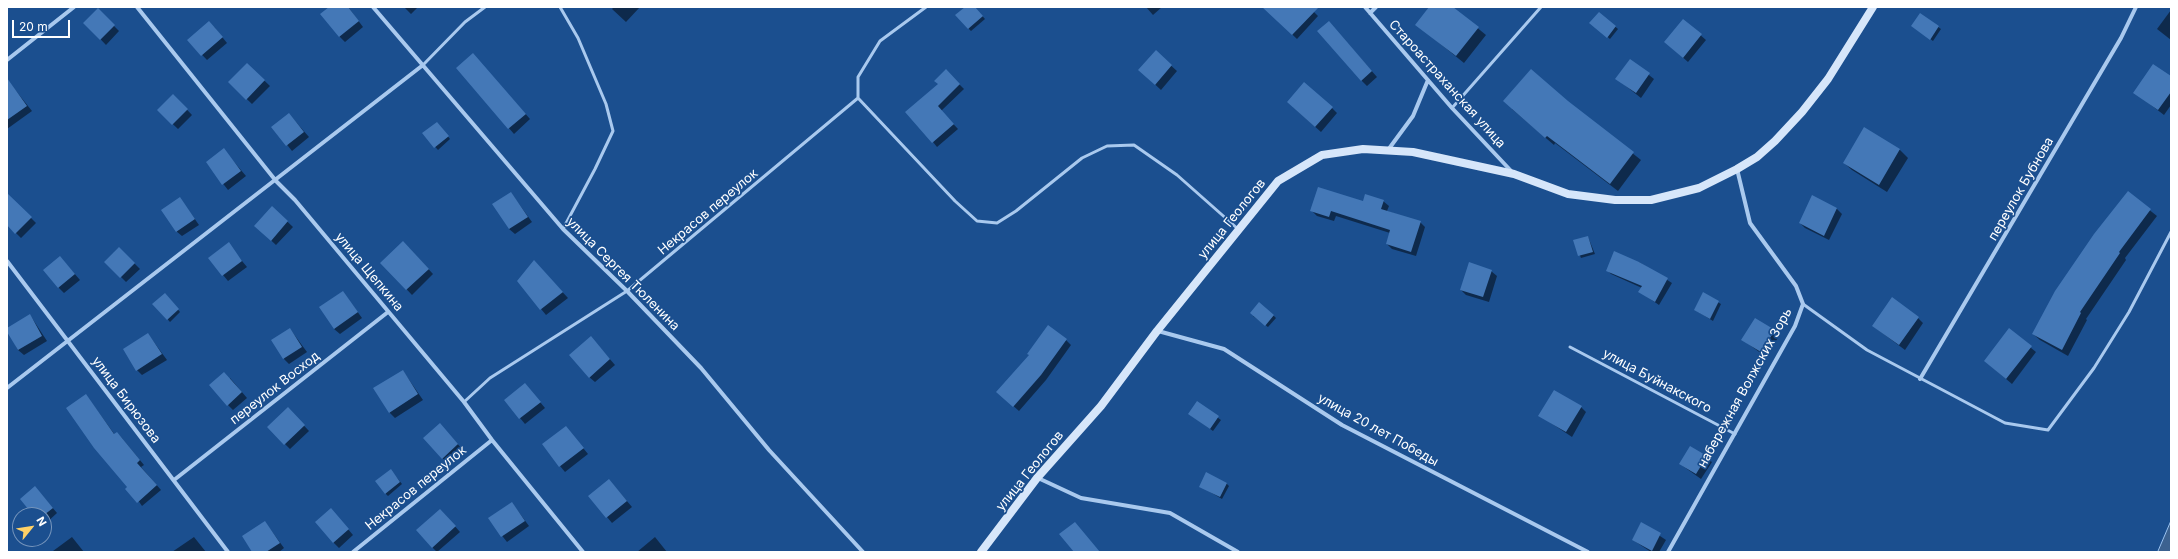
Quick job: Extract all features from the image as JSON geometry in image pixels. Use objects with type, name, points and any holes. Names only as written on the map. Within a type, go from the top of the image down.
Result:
[{"type":"street","points":[[7,60],[74,7]]},
{"type":"street","name":"улица Щепкина","points":[[137,7],[276,181],[295,200],[464,402],[492,440],[583,552]]},
{"type":"street","name":"улица Сергея Тюленина","points":[[373,7],[562,229],[627,291],[701,368],[769,450],[863,552]]},
{"type":"street","name":"Староастраханская улица","points":[[1365,7],[1452,108],[1514,174]]},
{"type":"street","points":[[1370,13],[1376,7]]},
{"type":"street","points":[[1737,169],[1757,157],[1802,112],[1832,72],[1873,7]]},
{"type":"street","name":"переулок Бубнова","points":[[1920,379],[2121,38],[2136,7]]},
{"type":"street","points":[[7,388],[276,181],[423,65]]},
{"type":"street","points":[[1388,150],[1413,116],[1428,80]]},
{"type":"street","name":"улица Геологов","points":[[981,552],[1038,478],[1101,406],[1157,331],[1278,181],[1322,155],[1363,149],[1413,152],[1514,174],[1568,194],[1615,200],[1651,200],[1699,188],[1737,169]]},
{"type":"street","name":"набережная Волжских Зорь","points":[[1668,552],[1795,326],[1803,304],[1796,286],[1750,223],[1737,169]]},
{"type":"street","name":"улица Бирюзова","points":[[7,261],[228,552]]},
{"type":"street","name":"переулок Восход","points":[[174,480],[388,312]]},
{"type":"street","name":"улица 20 лет Победы","points":[[1157,331],[1224,349],[1342,425],[1588,552]]},
{"type":"street","name":"Некрасов переулок","points":[[353,552],[492,440]]},
{"type":"street","points":[[1038,478],[1081,498],[1170,512],[1238,552]]},
{"type":"lane","points":[[423,65],[465,22],[485,7]]},
{"type":"lane","points":[[560,7],[578,38],[606,104],[613,131],[595,170],[562,229]]},
{"type":"lane","points":[[926,7],[880,41],[858,77],[858,98],[954,201],[977,221],[997,223],[1016,211],[1082,158],[1107,146],[1134,145],[1177,175],[1238,230]]},
{"type":"lane","points":[[1452,108],[1541,7]]},
{"type":"lane","name":"Некрасов переулок","points":[[464,402],[490,378],[627,291],[858,98]]},
{"type":"lane","points":[[1803,304],[1867,350],[2005,423],[2048,430],[2098,362],[2128,312],[2171,232]]},
{"type":"lane","name":"улица Буйнакского","points":[[1570,347],[1735,434]]},
{"type":"water","points":[[2171,521],[2171,552],[2158,552]]},
{"type":"building","points":[[329,7],[348,7],[359,21],[339,37],[320,14]]},
{"type":"building","points":[[965,7],[975,7],[983,16],[968,29],[955,15]]},
{"type":"building","points":[[1262,7],[1319,7],[1292,35]]},
{"type":"building","points":[[1429,7],[1453,7],[1479,27],[1456,56],[1415,25]]},
{"type":"building","points":[[98,8],[115,25],[100,40],[83,23]]},
{"type":"building","points":[[1599,12],[1616,26],[1607,38],[1589,23]]},
{"type":"building","points":[[1920,13],[1939,26],[1930,40],[1911,26]]},
{"type":"building","points":[[1683,19],[1702,34],[1683,58],[1664,42]]},
{"type":"building","points":[[209,21],[223,37],[201,56],[187,40]]},
{"type":"building","points":[[1329,21],[1372,71],[1361,81],[1317,31]]},
{"type":"building","points":[[1156,50],[1172,65],[1155,85],[1138,70]]},
{"type":"building","points":[[473,53],[526,114],[508,129],[456,68]]},
{"type":"building","points":[[1630,59],[1650,73],[1636,93],[1615,79]]},
{"type":"building","points":[[247,63],[265,80],[246,100],[228,82]]},
{"type":"building","points":[[2153,64],[2171,76],[2171,92],[2158,110],[2133,93]]},
{"type":"building","points":[[946,69],[960,84],[938,106],[954,124],[932,143],[905,112],[938,84],[934,81]]},
{"type":"building","points":[[1531,69],[1568,101],[1634,152],[1610,184],[1547,136],[1545,138],[1503,101]]},
{"type":"building","points":[[7,78],[27,106],[7,120]]},
{"type":"building","points":[[1304,82],[1333,107],[1315,127],[1287,102]]},
{"type":"building","points":[[173,94],[188,109],[172,125],[157,110]]},
{"type":"building","points":[[289,113],[304,132],[286,146],[271,127]]},
{"type":"building","points":[[437,122],[449,136],[434,148],[422,133]]},
{"type":"building","points":[[1864,127],[1900,149],[1879,185],[1843,163]]},
{"type":"building","points":[[224,148],[241,171],[222,185],[206,162]]},
{"type":"building","points":[[1318,187],[1363,201],[1365,194],[1384,200],[1381,209],[1421,221],[1411,252],[1386,244],[1390,230],[1331,211],[1329,217],[1310,211]]},
{"type":"building","points":[[2128,191],[2151,209],[2119,252],[2120,253],[2080,312],[2081,313],[2062,350],[2032,334],[2055,291],[2094,234]]},
{"type":"building","points":[[511,192],[528,217],[509,229],[492,204]]},
{"type":"building","points":[[7,193],[32,217],[15,234],[7,225]]},
{"type":"building","points":[[1812,195],[1837,208],[1824,236],[1799,223]]},
{"type":"building","points":[[180,197],[195,219],[176,232],[161,210]]},
{"type":"building","points":[[272,206],[288,221],[271,241],[254,226]]},
{"type":"building","points":[[1588,236],[1593,252],[1578,256],[1573,240]]},
{"type":"building","points":[[403,241],[429,269],[406,290],[380,263]]},
{"type":"building","points":[[229,242],[242,261],[222,276],[208,258]]},
{"type":"building","points":[[119,247],[135,263],[120,278],[104,262]]},
{"type":"building","points":[[1614,251],[1639,262],[1668,278],[1655,302],[1638,292],[1642,286],[1606,271]]},
{"type":"building","points":[[60,256],[75,274],[58,288],[43,270]]},
{"type":"building","points":[[534,260],[563,292],[540,310],[517,281]]},
{"type":"building","points":[[1469,262],[1492,270],[1483,297],[1460,290]]},
{"type":"building","points":[[343,291],[358,312],[334,329],[319,307]]},
{"type":"building","points":[[1703,292],[1719,301],[1710,319],[1694,310]]},
{"type":"building","points":[[165,293],[179,309],[167,320],[152,304]]},
{"type":"building","points":[[1892,297],[1919,317],[1899,345],[1872,326]]},
{"type":"building","points":[[1259,302],[1274,315],[1265,326],[1250,313]]},
{"type":"building","points":[[30,314],[42,336],[18,350],[7,332],[7,328]]},
{"type":"building","points":[[1755,318],[1775,330],[1761,352],[1741,340]]},
{"type":"building","points":[[1048,325],[1067,339],[1041,375],[1013,407],[996,392],[1029,355],[1027,354]]},
{"type":"building","points":[[290,328],[302,347],[283,359],[271,340]]},
{"type":"building","points":[[2009,328],[2032,346],[2006,379],[1984,361]]},
{"type":"building","points":[[148,333],[162,354],[136,371],[123,349]]},
{"type":"building","points":[[591,336],[610,359],[589,378],[569,355]]},
{"type":"building","points":[[403,370],[418,394],[389,413],[373,388]]},
{"type":"building","points":[[224,372],[242,392],[227,406],[209,385]]},
{"type":"building","points":[[525,383],[541,402],[519,419],[504,400]]},
{"type":"building","points":[[1554,390],[1582,406],[1566,432],[1538,416]]},
{"type":"building","points":[[86,394],[114,434],[117,432],[140,460],[137,463],[157,485],[137,503],[125,489],[127,487],[94,448],[66,408]]},
{"type":"building","points":[[1197,401],[1219,416],[1210,429],[1188,414]]},
{"type":"building","points":[[288,407],[305,425],[284,445],[267,427]]},
{"type":"building","points":[[440,423],[458,444],[442,459],[423,438]]},
{"type":"building","points":[[566,426],[584,448],[559,467],[542,444]]},
{"type":"building","points":[[1690,446],[1707,456],[1696,474],[1679,464]]},
{"type":"building","points":[[391,469],[400,482],[385,494],[375,481]]},
{"type":"building","points":[[1206,472],[1227,483],[1220,497],[1199,487]]},
{"type":"building","points":[[609,479],[627,501],[606,518],[588,496]]},
{"type":"building","points":[[35,486],[53,508],[26,507],[20,499]]},
{"type":"building","points":[[512,502],[525,521],[501,537],[488,518]]},
{"type":"building","points":[[331,508],[349,529],[333,543],[315,522]]},
{"type":"building","points":[[440,509],[456,526],[432,548],[416,530]]},
{"type":"building","points":[[265,521],[280,543],[266,552],[252,552],[242,536]]},
{"type":"building","points":[[1075,522],[1100,552],[1074,552],[1059,534]]},
{"type":"building","points":[[1641,522],[1661,533],[1652,551],[1632,540]]}]
